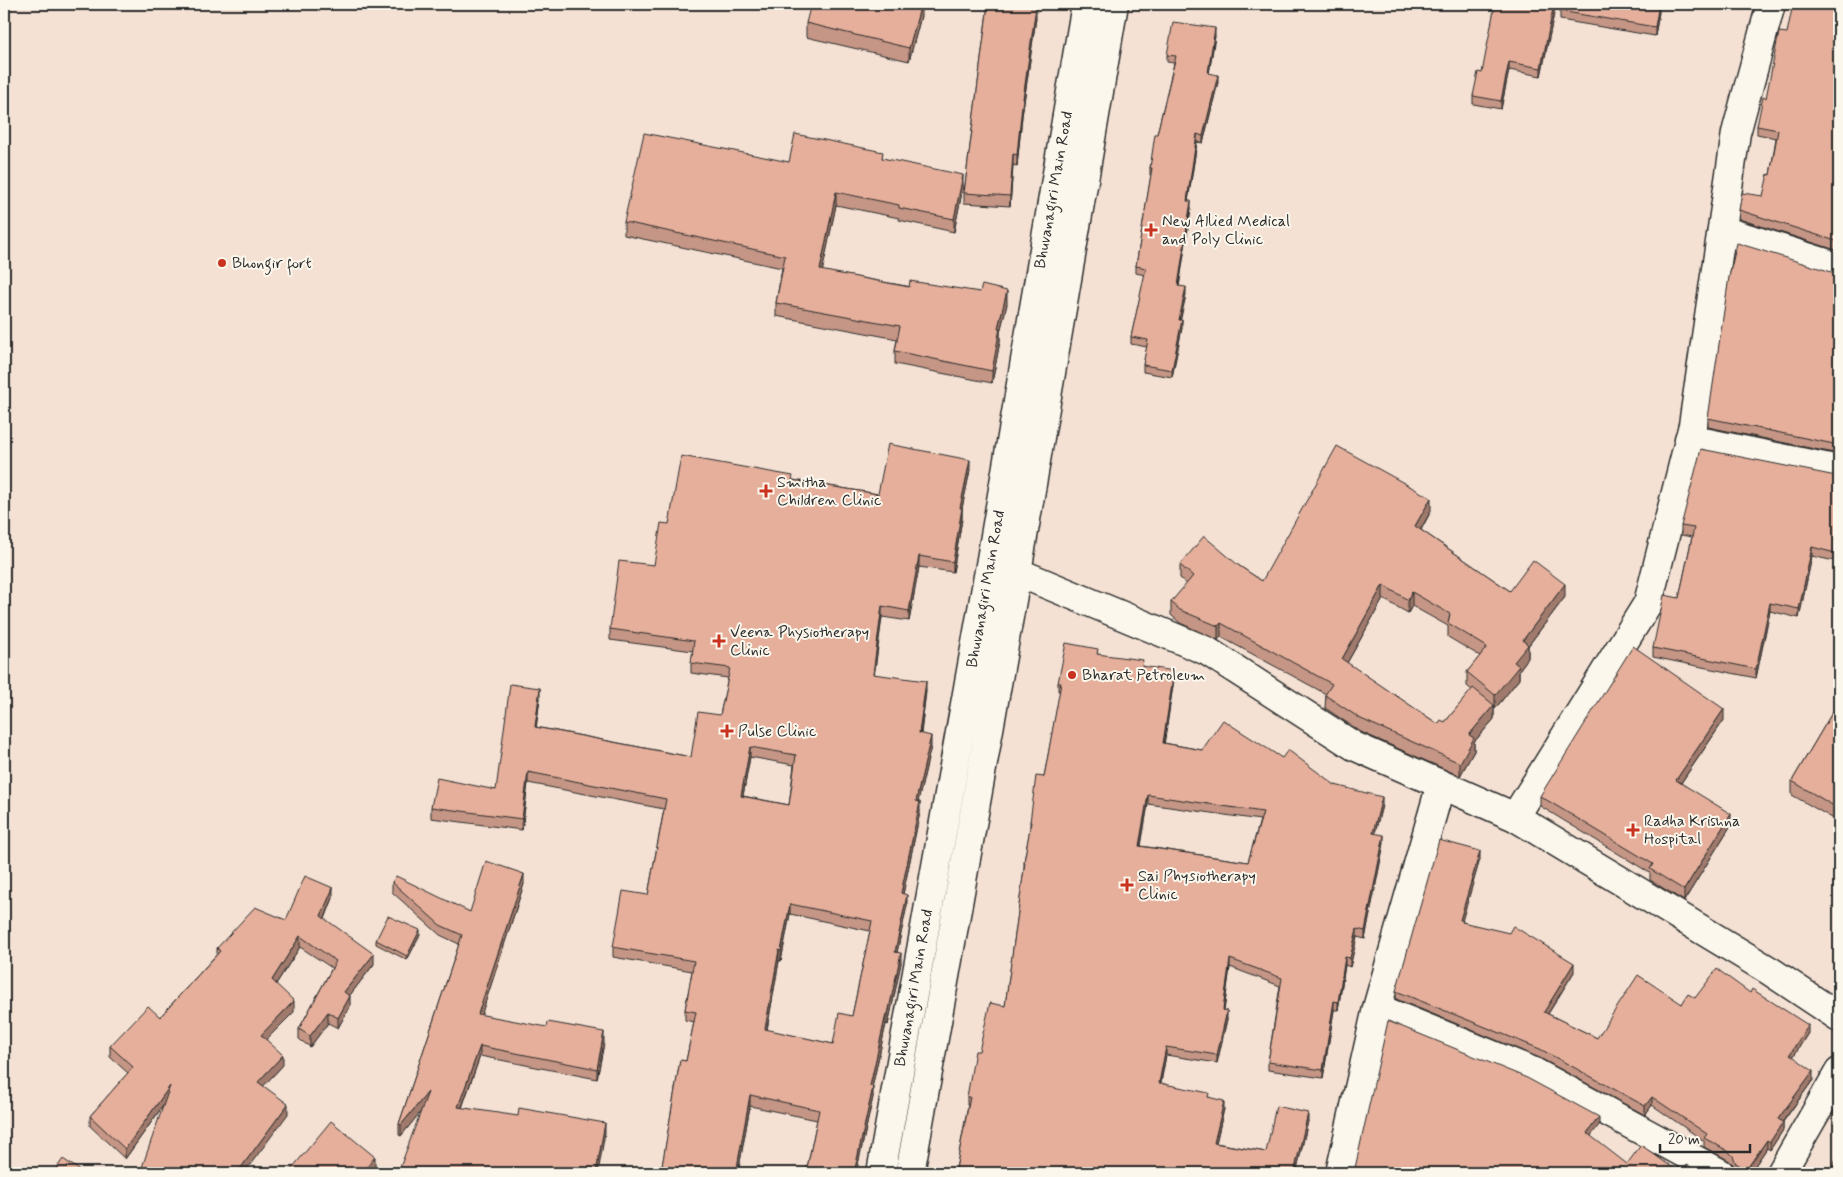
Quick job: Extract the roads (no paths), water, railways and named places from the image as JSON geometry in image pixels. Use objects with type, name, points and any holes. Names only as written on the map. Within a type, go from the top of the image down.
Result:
[{"type":"street","name":"Bhuvanagiri Main Road","points":[[881,1173],[990,565],[1086,4]]},
{"type":"street","name":"Bhuvanagiri Main Road","points":[[910,1173],[1017,572],[1114,4]]},
{"type":"street","points":[[1515,817],[1648,603],[1693,426],[1736,133],[1771,4]]},
{"type":"street","points":[[1722,230],[1839,267]]},
{"type":"street","points":[[1690,439],[1839,470]]},
{"type":"street","points":[[1017,572],[1208,651],[1354,746],[1515,817],[1770,971],[1839,1017]]},
{"type":"street","points":[[1340,1173],[1377,1008],[1441,784]]},
{"type":"street","points":[[1377,1008],[1534,1072],[1720,1173]]},
{"type":"street","points":[[1781,1173],[1839,1072]]},
{"type":"place","name":"New Allied Medical and Poly Clinic","points":[[1151,230]]},
{"type":"place","name":"Bhongir fort","points":[[222,263]]},
{"type":"place","name":"Smitha Children Clinic","points":[[766,491]]},
{"type":"place","name":"Veena Physiotherapy Clinic","points":[[719,641]]},
{"type":"place","name":"Bharat Petroleum","points":[[1072,675]]},
{"type":"place","name":"Pulse Clinic","points":[[727,731]]},
{"type":"place","name":"Radha Krishna Hospital","points":[[1633,830]]},
{"type":"place","name":"Sai Physiotherapy Clinic","points":[[1127,885]]}]
